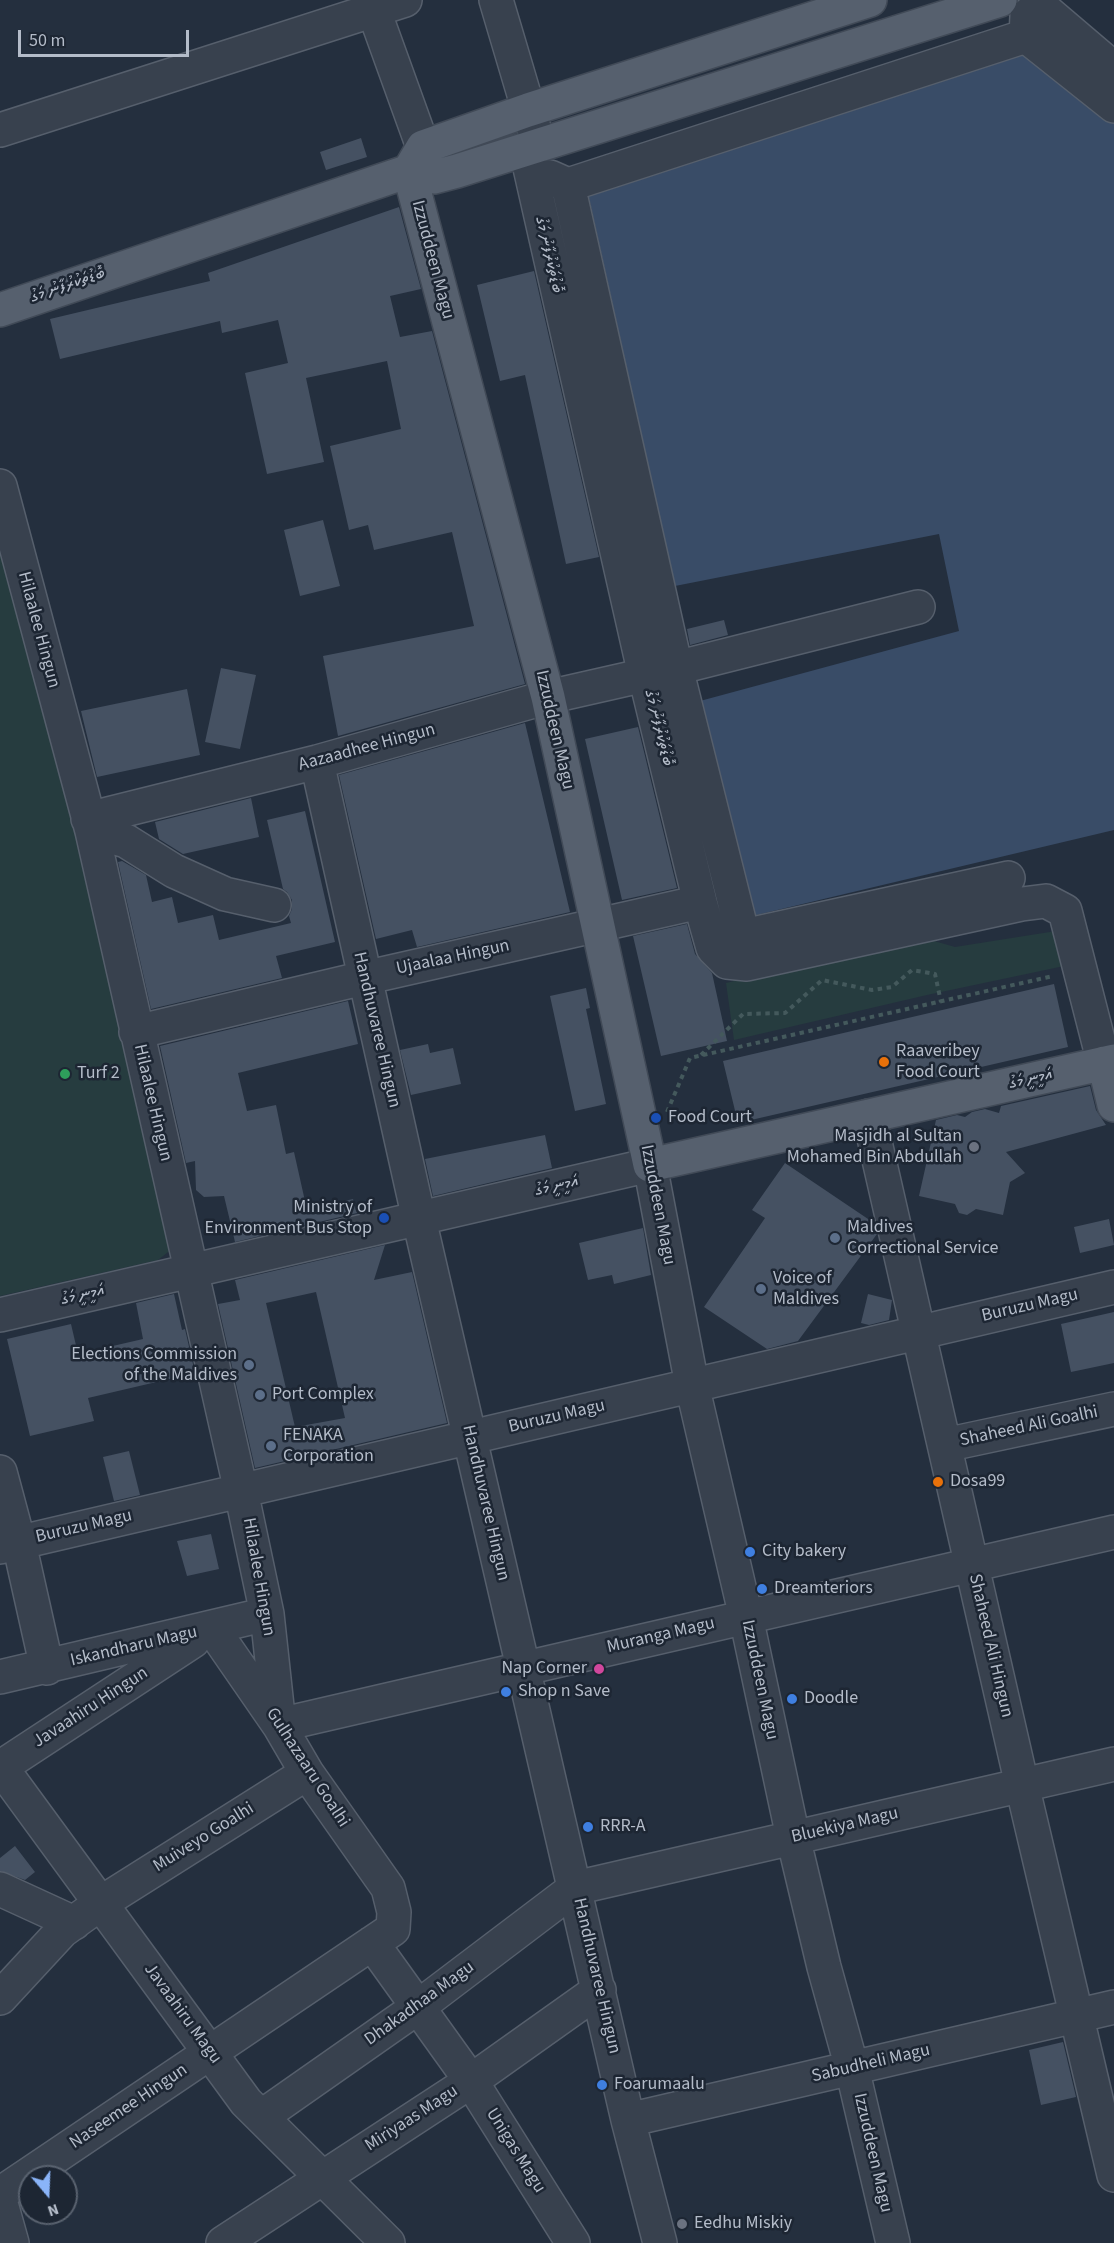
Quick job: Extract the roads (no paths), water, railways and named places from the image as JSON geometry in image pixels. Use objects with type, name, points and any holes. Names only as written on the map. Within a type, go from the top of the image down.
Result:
[{"type":"main road","name":"ބޮޑުތަކުރުފާނު މަގު","points":[[0,310],[416,159],[528,110],[870,0]]},
{"type":"main road","name":"ބޮޑުތަކުރުފާނު މަގު","points":[[416,159],[434,177],[531,154],[1000,0]]},
{"type":"main road","name":"Izzuddeen Magu","points":[[416,159],[548,697],[651,1166]]},
{"type":"main road","points":[[1109,1062],[1114,1105]]},
{"type":"main road","name":"އަމީނީ މަގު","points":[[651,1166],[1109,1062]]},
{"type":"street","points":[[0,130],[372,5],[405,0]]},
{"type":"street","points":[[496,0],[528,110],[531,154],[568,185],[676,668],[743,936],[1008,878]]},
{"type":"street","points":[[1026,36],[1027,16],[1038,3],[1114,69]]},
{"type":"street","points":[[372,5],[416,159]]},
{"type":"street","points":[[568,185],[1026,36]]},
{"type":"street","points":[[1026,36],[1114,106]]},
{"type":"street","name":"ބޮޑުތަކުރުފާނު މަގު","points":[[531,154],[645,675],[700,902],[714,948],[727,962],[747,964],[1022,904],[1046,901],[1065,911],[1080,970],[1109,1062]]},
{"type":"street","name":"Hilaalee Hingun","points":[[0,486],[90,825],[242,1491],[267,1614],[279,1725]]},
{"type":"street","name":"Aazaadhee Hingun","points":[[90,825],[548,697],[918,608]]},
{"type":"street","name":"Handhuvaree Hingun","points":[[316,762],[628,2120],[660,2243]]},
{"type":"street","points":[[90,825],[126,841],[174,871],[225,894],[274,905]]},
{"type":"street","name":"Ujaalaa Hingun","points":[[136,1032],[700,902]]},
{"type":"street","name":"Shaheed Ali Hingun","points":[[869,1116],[1114,2175]]},
{"type":"street","name":"އަމީނީ މަގު","points":[[0,1315],[651,1166]]},
{"type":"street","name":"Izzuddeen Magu","points":[[651,1166],[692,1385],[746,1617],[793,1837],[824,1967],[852,2068],[893,2243]]},
{"type":"street","name":"Buruzu Magu","points":[[9,1545],[1114,1287]]},
{"type":"street","name":"Shaheed Ali Goalhi","points":[[945,1445],[1114,1409]]},
{"type":"street","points":[[0,1472],[9,1545],[46,1668]]},
{"type":"street","name":"Muranga Magu","points":[[279,1725],[1114,1532]]},
{"type":"street","name":"Iskandharu Magu","points":[[0,1677],[212,1629],[267,1614]]},
{"type":"street","name":"Gulhazaaru Goalhi","points":[[212,1629],[279,1725],[307,1773],[388,1888],[394,1912]]},
{"type":"street","name":"Javaahiru Hingun","points":[[1,1766],[212,1629]]},
{"type":"street","name":"Bluekiya Magu","points":[[575,1888],[1114,1764]]},
{"type":"street","name":"Javaahiru Magu","points":[[1,1766],[246,2102],[388,2243]]},
{"type":"street","name":"Muiveyo Goalhi","points":[[0,1998],[62,1931],[101,1903],[307,1773]]},
{"type":"street","name":"Dhakadhaa Magu","points":[[261,2117],[418,2007],[575,1888]]},
{"type":"street","points":[[0,1889],[74,1923]]},
{"type":"street","name":"Naseemee Hingun","points":[[0,2194],[393,1929],[394,1912]]},
{"type":"street","name":"Unigas Magu","points":[[372,1943],[471,2080],[573,2243]]},
{"type":"street","name":"Miriyaas Magu","points":[[223,2243],[471,2080],[599,1990]]},
{"type":"street","name":"Sabudheli Magu","points":[[628,2120],[1114,2007]]},
{"type":"street","points":[[0,2200],[12,2243]]},
{"type":"water","points":[[1032,47],[1114,121],[1114,830],[752,916],[700,701],[959,631],[939,534],[675,586],[587,189]]},
{"type":"place","name":"Raaveribey Food Court","points":[[884,1062]]},
{"type":"place","name":"Turf 2","points":[[65,1074]]},
{"type":"place","name":"Food Court","points":[[656,1118]]},
{"type":"place","name":"Masjidh al Sultan Mohamed Bin Abdullah","points":[[974,1147]]},
{"type":"place","name":"Ministry of Environment Bus Stop","points":[[384,1218]]},
{"type":"place","name":"Maldives Correctional Service","points":[[835,1238]]},
{"type":"place","name":"Voice of Maldives","points":[[761,1289]]},
{"type":"place","name":"Elections Commission of the Maldives","points":[[249,1365]]},
{"type":"place","name":"Port Complex","points":[[260,1395]]},
{"type":"place","name":"FENAKA Corporation","points":[[271,1446]]},
{"type":"place","name":"Dosa99","points":[[938,1482]]},
{"type":"place","name":"City bakery","points":[[750,1552]]},
{"type":"place","name":"Dreamteriors","points":[[762,1589]]},
{"type":"place","name":"Nap Corner","points":[[599,1669]]},
{"type":"place","name":"Shop n Save","points":[[506,1692]]},
{"type":"place","name":"Doodle","points":[[792,1699]]},
{"type":"place","name":"RRR-A","points":[[588,1827]]},
{"type":"place","name":"Foarumaalu","points":[[602,2085]]},
{"type":"place","name":"Eedhu Miskiy","points":[[682,2224]]}]
